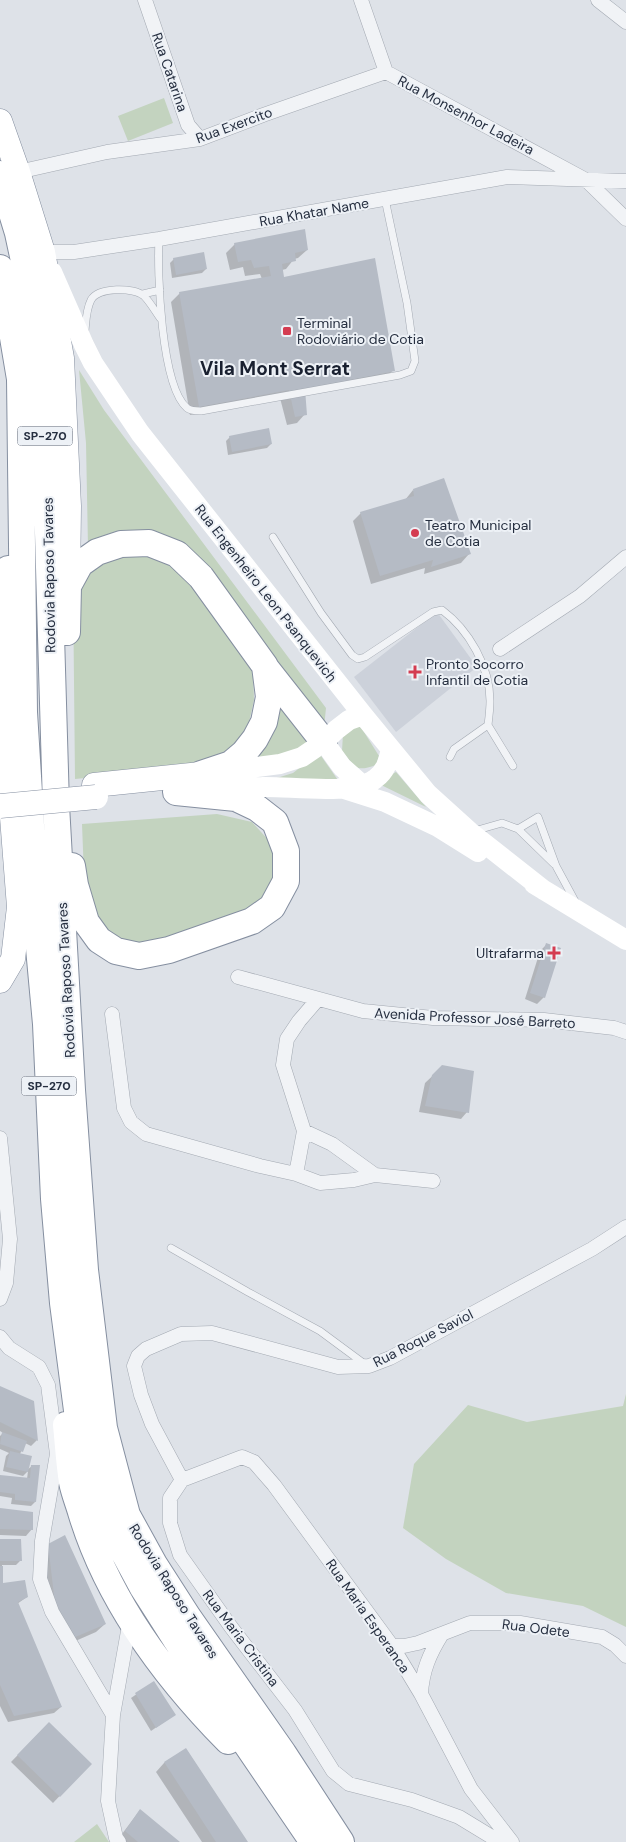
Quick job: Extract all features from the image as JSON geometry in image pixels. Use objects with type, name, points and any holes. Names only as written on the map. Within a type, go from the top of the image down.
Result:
[{"type":"highway","points":[[0,121],[9,173],[42,252],[62,358],[69,506],[68,586],[66,651],[62,677],[52,703]]},
{"type":"highway","name":"Rodovia Raposo Tavares","points":[[9,173],[18,233],[32,298],[41,360],[45,431],[56,806],[72,1090],[87,1288],[104,1428],[127,1515],[154,1564],[188,1617],[283,1753],[341,1842]]},
{"type":"highway","points":[[2,276],[10,545],[2,627]]},
{"type":"highway","name":"Rodovia Raposo Tavares","points":[[2,276],[20,380],[24,712],[38,937],[46,1024],[54,1198],[63,1303],[78,1418],[96,1488],[115,1536],[143,1588],[187,1657],[313,1842]]},
{"type":"highway","points":[[68,586],[80,564],[97,552],[121,544],[149,543],[177,554],[201,577],[265,666],[324,742]]},
{"type":"highway","points":[[0,580],[2,691],[19,906],[34,1056],[54,1198]]},
{"type":"highway","points":[[0,806],[201,774],[231,764],[244,753],[255,739],[264,722],[269,697],[265,666]]},
{"type":"highway","points":[[0,795],[95,791],[176,792],[236,798],[257,808],[274,822],[286,851],[286,881],[272,907],[252,921],[168,950],[140,956],[116,951],[99,940],[86,922],[75,885],[64,828],[56,806]]},
{"type":"highway","points":[[0,981],[13,959],[19,906]]},
{"type":"highway","points":[[63,1303],[58,1343],[72,1483],[88,1534],[108,1578],[131,1618],[170,1676],[222,1735],[283,1797]]},
{"type":"main road","name":"Rua Engenheiro Leon Psanquevich","points":[[42,252],[93,364],[140,432],[363,715],[428,794],[470,832],[545,891]]},
{"type":"main road","points":[[201,774],[280,764],[302,757],[324,742],[349,720],[363,715]]},
{"type":"main road","points":[[324,742],[342,767],[385,802]]},
{"type":"main road","points":[[176,792],[262,787],[342,788],[363,786],[375,779],[387,767],[391,749]]},
{"type":"main road","points":[[342,788],[385,802]]},
{"type":"main road","name":"Rua Engenheiro Leon Psanquevich","points":[[385,802],[438,827],[626,940]]},
{"type":"street","name":"Rua Catarina","points":[[145,0],[188,125],[200,139]]},
{"type":"street","name":"Rua Monsenhor Ladeira","points":[[361,0],[386,72],[586,180]]},
{"type":"street","points":[[598,0],[626,22]]},
{"type":"street","name":"Rua Exercito","points":[[9,173],[107,152],[200,139],[263,114],[386,72]]},
{"type":"street","name":"Rua Khatar Name","points":[[42,252],[74,252],[159,239],[506,177],[626,181]]},
{"type":"street","points":[[586,180],[626,219]]},
{"type":"street","points":[[500,649],[580,596],[626,557]]},
{"type":"street","name":"Avenida Professor José Barreto","points":[[238,977],[363,1011],[433,1018],[544,1020],[622,1027]]},
{"type":"street","points":[[296,1174],[304,1130],[283,1066],[287,1038],[298,1021],[318,998]]},
{"type":"street","points":[[112,1014],[124,1108],[131,1122],[146,1134],[260,1166],[296,1174],[320,1183],[354,1180],[375,1175],[433,1181]]},
{"type":"street","points":[[304,1130],[332,1144],[375,1175]]},
{"type":"street","points":[[0,1138],[10,1239],[6,1283],[0,1299]]},
{"type":"street","name":"Rua Roque Saviol","points":[[182,1480],[152,1424],[141,1395],[134,1366],[138,1356],[146,1349],[181,1334],[212,1333],[338,1367],[369,1366],[390,1358],[592,1249],[626,1226]]},
{"type":"street","points":[[0,1337],[9,1348],[38,1367],[48,1385],[57,1454],[42,1541],[40,1579],[52,1612],[113,1715]]},
{"type":"street","name":"Rua Maria Esperanca","points":[[182,1480],[242,1457],[254,1462],[274,1485],[392,1646],[421,1694],[471,1789],[512,1842]]},
{"type":"street","name":"Rua Maria Cristina","points":[[182,1480],[170,1498],[170,1522],[180,1555],[231,1627],[295,1710],[333,1771],[349,1784],[412,1800],[459,1817],[500,1842]]},
{"type":"street","points":[[119,1842],[116,1838],[108,1801],[113,1715],[131,1618]]},
{"type":"street","name":"Rua Odete","points":[[392,1646],[418,1643],[470,1623],[520,1623],[602,1637],[615,1645],[626,1656]]},
{"type":"street","points":[[421,1694],[422,1677],[430,1653],[442,1634]]},
{"type":"lane","points":[[159,239],[158,266],[161,318],[172,378],[182,403],[188,409],[201,411],[400,376],[411,371],[415,362],[412,335],[384,199]]},
{"type":"lane","points":[[84,345],[86,314],[91,299],[101,292],[121,289],[143,294],[160,290]]},
{"type":"lane","points":[[143,294],[161,318]]},
{"type":"lane","points":[[273,537],[321,613],[352,656],[358,659],[433,612],[442,610],[455,620],[474,647],[486,674],[490,700],[488,725],[513,766]]},
{"type":"lane","points":[[450,757],[454,749],[488,725]]},
{"type":"lane","points":[[518,829],[538,817],[556,866],[581,913]]},
{"type":"lane","points":[[470,832],[502,823],[518,829],[556,866]]},
{"type":"lane","points":[[171,1248],[320,1331],[369,1366]]},
{"type":"shaded area","name":"Pronto Socorro Infantil de Cotia","points":[[437,612],[477,667],[396,732],[354,677]]},
{"type":"green space","points":[[164,98],[173,123],[128,141],[118,116]]},
{"type":"green space","points":[[79,370],[104,410],[326,708],[324,728],[199,560],[88,547],[86,443]]},
{"type":"green space","points":[[141,552],[171,566],[190,583],[253,670],[254,700],[248,727],[233,752],[199,767],[75,779],[73,584],[89,566]]},
{"type":"green space","points":[[275,690],[312,739],[304,749],[262,761],[252,754]]},
{"type":"green space","points":[[359,724],[379,756],[376,765],[363,768],[356,767],[342,751],[343,734]]},
{"type":"green space","points":[[319,753],[340,783],[267,781],[293,773]]},
{"type":"green space","points":[[396,772],[426,807],[377,783]]},
{"type":"green space","points":[[217,814],[252,822],[272,844],[275,867],[273,885],[263,901],[246,916],[142,949],[104,934],[84,876],[82,824]]},
{"type":"green space","points":[[626,1394],[626,1627],[583,1606],[506,1593],[446,1559],[403,1528],[414,1464],[468,1405],[527,1422],[623,1406]]},
{"type":"green space","points":[[97,1824],[109,1842],[74,1842]]},
{"type":"building","name":"Terminal Rodoviário de Cotia","points":[[305,229],[308,250],[295,253],[296,261],[282,264],[284,277],[375,258],[395,371],[305,389],[307,415],[295,417],[289,390],[199,407],[179,292],[271,276],[269,266],[254,268],[251,260],[238,262],[234,243]]},
{"type":"building","points":[[204,252],[207,269],[176,275],[173,258]]},
{"type":"building","points":[[269,428],[272,444],[232,452],[229,436]]},
{"type":"building","name":"Teatro Municipal de Cotia","points":[[444,478],[471,554],[431,567],[433,560],[380,576],[360,512],[414,496],[413,489]]},
{"type":"building","points":[[546,943],[561,948],[545,998],[530,993]]},
{"type":"building","points":[[442,1065],[474,1071],[469,1113],[425,1106],[432,1075]]},
{"type":"building","points":[[0,1386],[34,1401],[38,1441],[0,1422]]},
{"type":"building","points":[[2,1432],[27,1441],[23,1452],[0,1444]]},
{"type":"building","points":[[10,1451],[32,1456],[28,1472],[6,1467]]},
{"type":"building","points":[[31,1465],[40,1465],[36,1502],[15,1500],[15,1494],[0,1492],[0,1475],[30,1478]]},
{"type":"building","points":[[0,1508],[33,1512],[33,1530],[0,1529]]},
{"type":"building","points":[[65,1535],[106,1624],[73,1638],[55,1604],[48,1544]]},
{"type":"building","points":[[0,1539],[21,1539],[22,1561],[0,1561]]},
{"type":"building","points":[[0,1566],[3,1566],[3,1583],[25,1580],[28,1597],[18,1602],[62,1707],[14,1716],[0,1685]]},
{"type":"building","points":[[154,1681],[176,1715],[156,1728],[135,1693]]},
{"type":"building","points":[[49,1722],[92,1764],[60,1797],[17,1755]]},
{"type":"building","points":[[186,1748],[248,1842],[216,1842],[164,1762]]},
{"type":"building","points":[[140,1809],[180,1842],[138,1842],[125,1831]]},
{"type":"place","name":"Terminal Rodoviário de Cotia","points":[[287,331]]},
{"type":"place","name":"Teatro Municipal de Cotia","points":[[415,533]]},
{"type":"place","name":"Pronto Socorro Infantil de Cotia","points":[[415,672]]},
{"type":"place","name":"Ultrafarma","points":[[554,953]]},
{"type":"district","name":"Vila Mont Serrat","points":[[275,368]]}]
